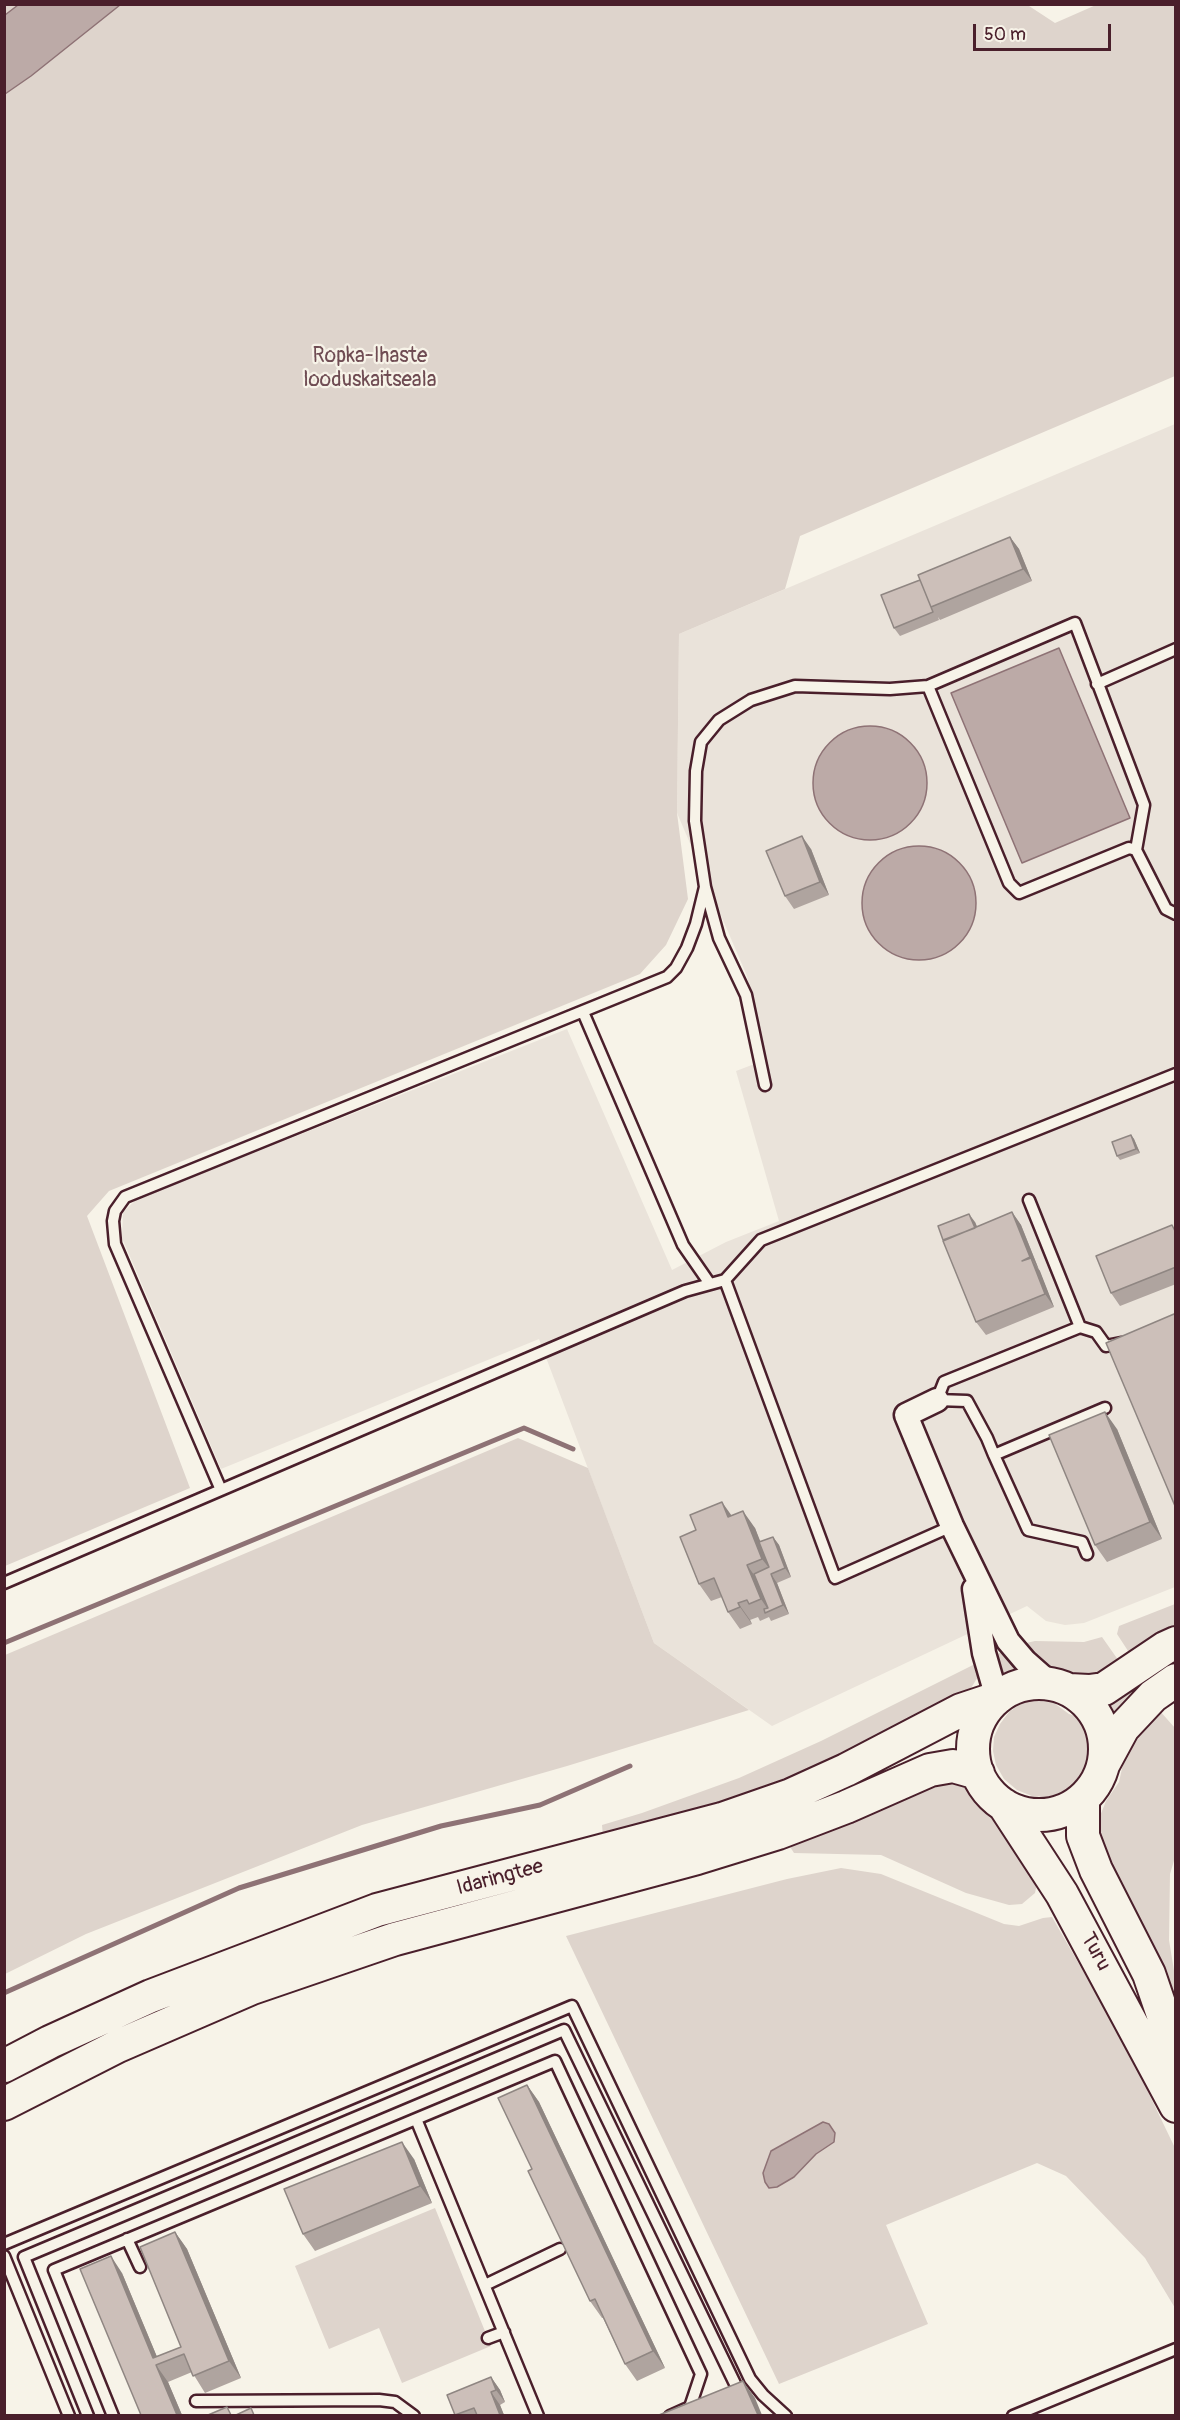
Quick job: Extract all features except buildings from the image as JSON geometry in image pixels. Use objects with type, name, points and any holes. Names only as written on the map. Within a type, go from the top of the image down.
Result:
[{"type":"main road","points":[[1176,1643],[1104,1689],[1089,1691],[1032,1683],[1013,1688],[997,1698],[984,1714],[975,1732],[974,1753],[978,1773],[993,1796],[1004,1805],[1017,1811],[1045,1815],[1065,1810],[1083,1799],[1096,1782],[1123,1728],[1153,1696],[1176,1680]]},
{"type":"main road","points":[[1060,1687],[1087,1703],[1099,1721],[1105,1741],[1104,1763]]},
{"type":"main road","name":"Idaringtee","points":[[4,2067],[50,2042],[151,1996],[377,1910],[722,1819],[791,1795],[846,1770],[961,1710],[997,1698]]},
{"type":"main road","name":"Idaringtee","points":[[4,2104],[118,2046],[252,1988],[395,1939],[697,1858],[778,1833],[846,1808],[930,1770],[953,1766],[978,1773]]},
{"type":"main road","name":"Turu","points":[[1083,1799],[1083,1836],[1096,1870],[1149,1974],[1163,2032]]},
{"type":"main road","name":"Turu","points":[[1004,1805],[1062,1894],[1106,1971],[1176,2106]]},
{"type":"street","points":[[937,1400],[906,1415],[952,1526],[1008,1641],[1025,1660],[1060,1687]]},
{"type":"street","points":[[971,1566],[984,1653],[997,1698]]},
{"type":"lane","points":[[765,1085],[746,995],[719,938],[705,888],[695,821],[696,771],[701,742],[719,720],[751,700],[795,686],[890,689],[928,686],[1075,623],[1144,805],[1137,850],[1166,909],[1176,914]]},
{"type":"lane","points":[[1097,684],[1176,650]]},
{"type":"lane","points":[[928,686],[1008,883],[1019,892],[1129,848],[1137,850]]},
{"type":"lane","points":[[221,1490],[115,1244],[113,1221],[115,1211],[125,1197],[667,977],[676,968],[696,924],[705,888]]},
{"type":"lane","points":[[583,1012],[683,1245],[710,1284]]},
{"type":"lane","points":[[4,1583],[675,1295],[725,1280],[761,1240],[1176,1074]]},
{"type":"lane","points":[[1029,1200],[1080,1327]]},
{"type":"lane","points":[[725,1280],[834,1578],[952,1526]]},
{"type":"lane","points":[[1087,1554],[1082,1542],[1028,1530],[987,1438],[967,1401],[937,1400],[944,1382],[1080,1327],[1096,1332],[1106,1346],[1133,1340]]},
{"type":"lane","points":[[994,1455],[1105,1408]]},
{"type":"lane","points":[[1106,1971],[1163,2032]]},
{"type":"lane","points":[[4,2244],[572,2006],[750,2379],[763,2395],[786,2415]]},
{"type":"lane","points":[[88,2415],[24,2257],[564,2030],[738,2392],[722,2399]]},
{"type":"lane","points":[[113,2415],[54,2270],[555,2061],[701,2374],[690,2407]]},
{"type":"lane","points":[[416,2119],[458,2204],[485,2285],[538,2415]]},
{"type":"lane","points":[[127,2239],[140,2267]]},
{"type":"lane","points":[[485,2285],[560,2249]]},
{"type":"lane","points":[[4,2256],[69,2415]]},
{"type":"lane","points":[[488,2338],[504,2332]]},
{"type":"lane","points":[[1013,2415],[1176,2349]]},
{"type":"lane","points":[[196,2401],[379,2400],[395,2402],[414,2415]]},
{"type":"lane","points":[[670,2415],[690,2407],[703,2407]]},
{"type":"shaded area","points":[[18,5],[120,5],[5,94],[5,15]]},
{"type":"shaded area","points":[[1175,424],[1175,1587],[1084,1623],[1065,1625],[1046,1621],[1027,1606],[772,1726],[654,1643],[539,1339],[221,1469],[122,1238],[123,1212],[137,1199],[567,1029],[672,1270],[726,1242],[779,1221],[736,1071],[765,1060],[747,976],[677,813],[679,634]]},
{"type":"shaded area","points":[[1059,648],[1130,818],[1022,863],[951,693]]},
{"type":"shaded area","points":[[870,726],[892,730],[911,742],[923,761],[927,783],[923,805],[911,824],[892,836],[870,840],[848,836],[829,824],[817,805],[813,783],[817,761],[829,742],[848,730]]},
{"type":"shaded area","points":[[919,846],[941,850],[960,862],[972,881],[976,903],[972,925],[960,944],[941,956],[919,960],[897,956],[878,944],[866,925],[862,903],[866,881],[878,862],[897,850]]},
{"type":"shaded area","points":[[823,2122],[829,2124],[835,2133],[834,2142],[816,2154],[794,2177],[777,2187],[769,2188],[763,2173],[771,2151]]},
{"type":"green space","name":"Ropka-Ihaste looduskaitseala","points":[[120,4],[1026,4],[1055,23],[1096,5],[1176,5],[1175,376],[800,536],[785,589],[679,634],[677,813],[688,899],[666,945],[640,974],[109,1191],[87,1216],[190,1488],[5,1566],[4,5],[37,5],[74,41]]},
{"type":"green space","points":[[518,1438],[588,1468],[654,1643],[749,1710],[567,1766],[362,1825],[86,1934],[5,1974],[5,1655]]},
{"type":"green space","points":[[1175,1604],[1175,1629],[1132,1657],[1117,1634],[1119,1626]]},
{"type":"green space","points":[[1102,1637],[1121,1664],[1096,1678],[1077,1676],[1055,1669],[1036,1657],[1022,1644],[1035,1641],[1084,1642]]},
{"type":"green space","points":[[1007,1649],[1021,1670],[1002,1677],[994,1656]]},
{"type":"green space","points":[[977,1663],[979,1675],[968,1693],[912,1725],[789,1779],[729,1801],[603,1836],[602,1825],[739,1778],[821,1741]]},
{"type":"green space","points":[[1134,1681],[1145,1693],[1111,1727],[1102,1707]]},
{"type":"green space","points":[[1034,1700],[1054,1703],[1069,1714],[1086,1719],[1092,1736],[1087,1769],[1078,1782],[1064,1792],[1048,1797],[1032,1796],[1017,1790],[1004,1779],[996,1765],[993,1751],[994,1737],[1009,1712],[1020,1704]]},
{"type":"green space","points":[[1159,1710],[1175,1728],[1176,1854],[1170,1874],[1169,1940],[1175,1977],[1175,2008],[1104,1856],[1099,1830],[1100,1816],[1106,1801],[1119,1782],[1126,1750]]},
{"type":"green space","points":[[943,1780],[964,1786],[991,1810],[1039,1873],[1035,1893],[1022,1904],[1009,1905],[966,1893],[881,1855],[794,1853],[787,1842]]},
{"type":"green space","points":[[841,1868],[881,1874],[1004,1924],[1019,1926],[1052,1917],[1125,2044],[1175,2148],[1175,2308],[1145,2258],[1066,2176],[1037,2163],[886,2225],[928,2324],[779,2384],[566,1936],[787,1879]]},
{"type":"green space","points":[[435,2208],[491,2346],[402,2383],[379,2328],[329,2349],[295,2266]]},
{"type":"waterway","points":[[4,1643],[524,1428],[573,1449]]},
{"type":"waterway","points":[[4,1993],[239,1888],[441,1826],[540,1805],[630,1766]]}]
